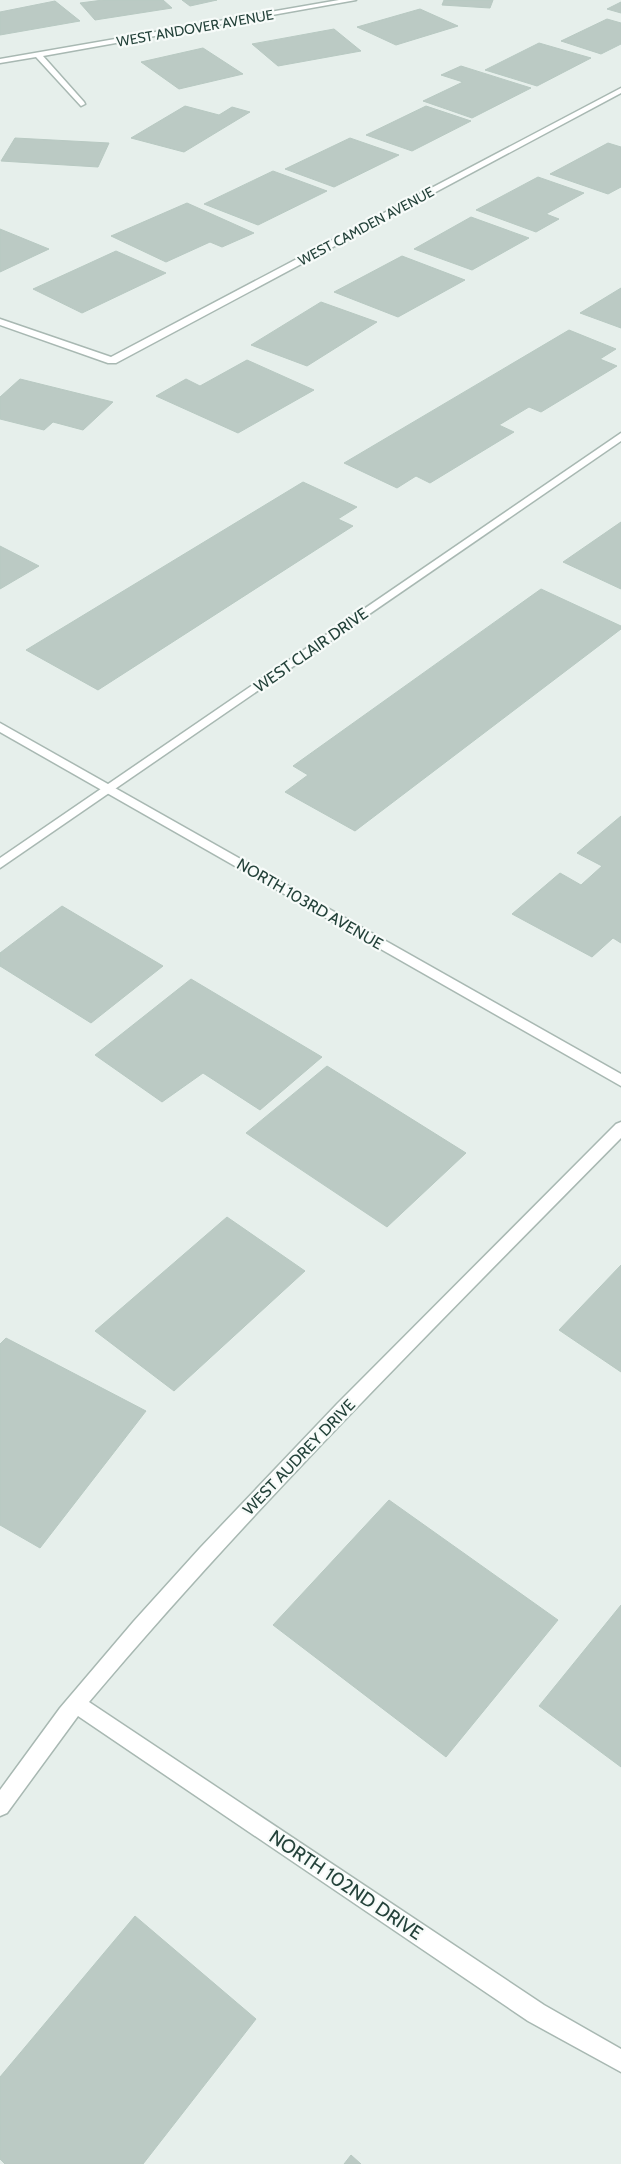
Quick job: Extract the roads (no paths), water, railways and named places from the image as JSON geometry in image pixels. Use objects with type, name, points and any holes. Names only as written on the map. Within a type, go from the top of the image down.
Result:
[{"type":"street","name":"WEST ANDOVER AVENUE","points":[[0,61],[352,0]]},
{"type":"street","points":[[38,55],[81,104]]},
{"type":"street","name":"WEST CAMDEN AVENUE","points":[[0,322],[112,362],[621,90]]},
{"type":"street","name":"WEST CLAIR DRIVE","points":[[0,864],[621,436]]},
{"type":"street","name":"NORTH 103RD AVENUE","points":[[0,727],[621,1081]]},
{"type":"street","name":"WEST AUDREY DRIVE","points":[[0,1806],[76,1704],[171,1592],[279,1476],[621,1128]]},
{"type":"street","name":"NORTH 102ND DRIVE","points":[[76,1704],[536,2013],[621,2061]]}]
